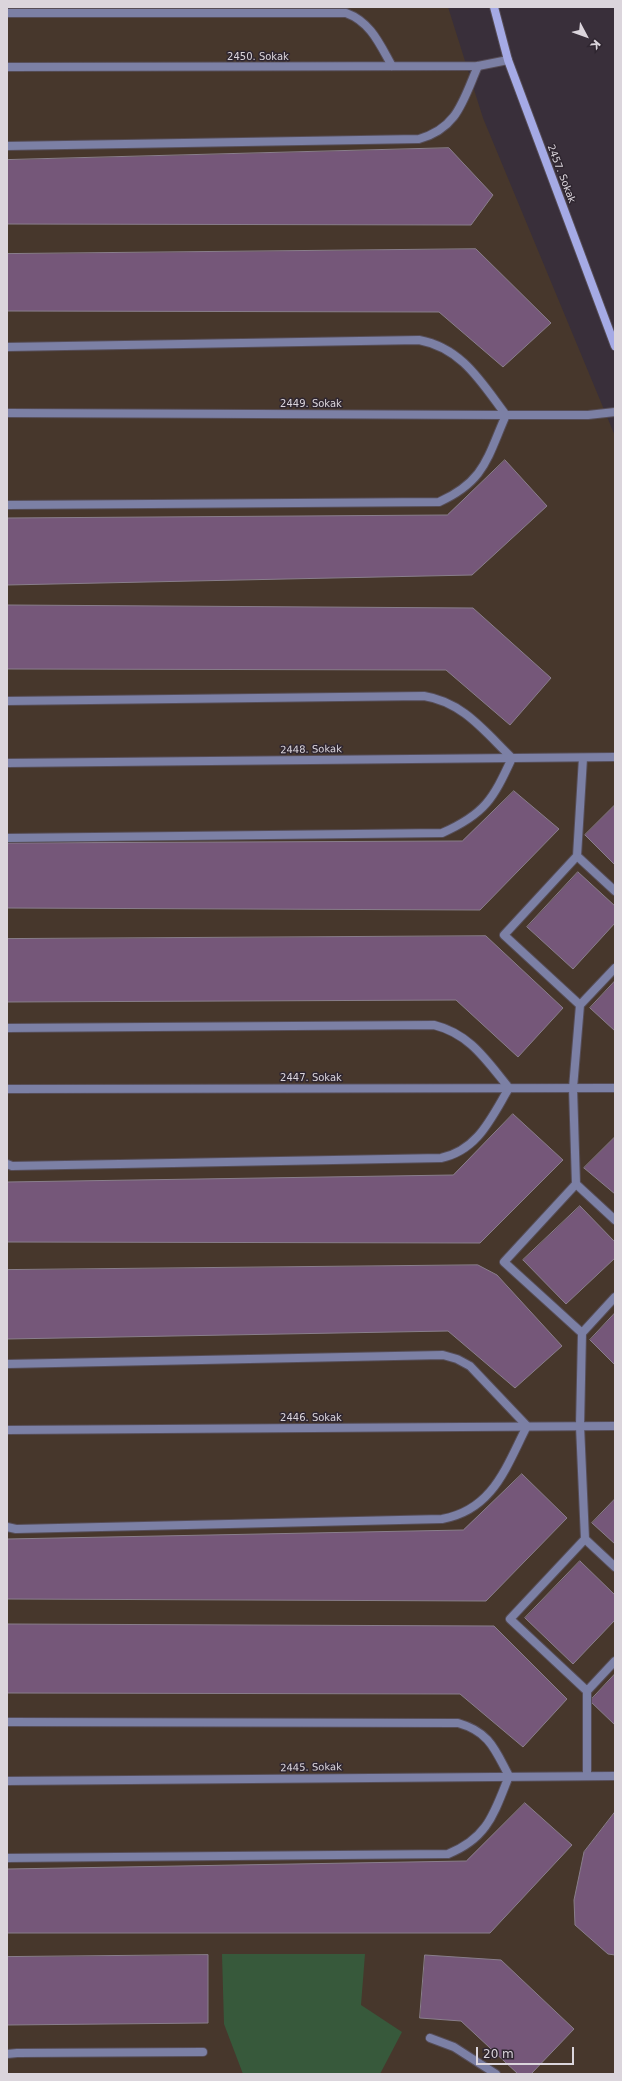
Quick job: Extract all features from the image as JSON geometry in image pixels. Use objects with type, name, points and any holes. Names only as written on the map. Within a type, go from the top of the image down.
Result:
[{"type":"street","name":"2457. Sokak","points":[[494,7],[508,60],[615,346]]},
{"type":"street","points":[[7,13],[342,12],[356,16],[366,24],[374,34],[392,66]]},
{"type":"street","name":"2450. Sokak","points":[[7,67],[478,66],[508,60]]},
{"type":"street","points":[[7,146],[419,139],[443,129],[451,121],[458,111],[478,66]]},
{"type":"street","points":[[7,347],[419,340],[444,347],[458,356],[506,415],[482,471],[466,487],[438,502],[7,505]]},
{"type":"street","name":"2449. Sokak","points":[[7,413],[506,415],[588,414],[615,412]]},
{"type":"street","points":[[7,701],[424,696],[436,698],[460,709],[512,758],[495,794],[484,806],[458,826],[442,833],[7,838]]},
{"type":"street","name":"2448. Sokak","points":[[7,763],[615,757]]},
{"type":"street","points":[[580,1005],[504,935],[577,856],[583,758]]},
{"type":"street","points":[[577,856],[615,891]]},
{"type":"street","points":[[582,1333],[504,1262],[576,1184],[574,1088],[580,1005],[615,968]]},
{"type":"street","points":[[7,1028],[434,1025],[455,1032],[467,1040],[509,1088],[481,1134],[473,1143],[453,1156],[441,1158],[12,1166],[7,1164]]},
{"type":"street","name":"2447. Sokak","points":[[7,1089],[615,1088]]},
{"type":"street","points":[[576,1184],[615,1220]]},
{"type":"street","points":[[615,1297],[582,1333],[580,1426],[585,1539],[615,1567]]},
{"type":"street","points":[[7,1364],[443,1355],[457,1359],[470,1366],[527,1426],[496,1487],[475,1507],[453,1517],[442,1519],[24,1529],[7,1527]]},
{"type":"street","name":"2446. Sokak","points":[[7,1430],[615,1426]]},
{"type":"street","points":[[585,1539],[510,1619],[587,1691]]},
{"type":"street","points":[[587,1776],[587,1691],[615,1661]]},
{"type":"street","points":[[7,1722],[458,1723],[471,1727],[490,1741],[509,1776],[492,1819],[482,1833],[470,1844],[448,1854],[7,1858]]},
{"type":"street","name":"2445. Sokak","points":[[7,1781],[615,1776]]},
{"type":"street","points":[[430,2038],[454,2048],[496,2074]]},
{"type":"street","points":[[7,2054],[203,2052]]},
{"type":"shaded area","points":[[7,7],[448,7],[483,118],[615,436],[615,2074],[7,2074]]},
{"type":"green space","points":[[222,1954],[365,1954],[361,2005],[402,2032],[380,2074],[243,2074],[224,2024]]},
{"type":"building","points":[[449,148],[493,195],[471,225],[7,224],[7,160]]},
{"type":"building","points":[[476,249],[551,323],[503,367],[439,312],[7,311],[7,254]]},
{"type":"building","points":[[505,460],[547,506],[472,575],[7,585],[7,518],[447,515]]},
{"type":"building","points":[[7,605],[473,608],[551,678],[510,725],[446,670],[7,669]]},
{"type":"building","points":[[514,791],[559,829],[480,910],[7,908],[7,843],[462,841]]},
{"type":"building","points":[[615,805],[615,865],[585,835]]},
{"type":"building","points":[[578,872],[615,906],[615,923],[573,969],[527,927]]},
{"type":"building","points":[[486,936],[563,1008],[518,1057],[456,1000],[7,1002],[7,939]]},
{"type":"building","points":[[615,981],[615,1031],[590,1008]]},
{"type":"building","points":[[513,1114],[563,1160],[480,1243],[7,1242],[7,1182],[453,1175]]},
{"type":"building","points":[[615,1137],[615,1194],[584,1168]]},
{"type":"building","points":[[580,1206],[615,1242],[615,1258],[566,1304],[523,1260]]},
{"type":"building","points":[[478,1265],[497,1275],[562,1346],[515,1388],[448,1331],[7,1339],[7,1270]]},
{"type":"building","points":[[615,1313],[615,1365],[590,1340]]},
{"type":"building","points":[[522,1474],[567,1518],[486,1601],[7,1599],[7,1539],[463,1530]]},
{"type":"building","points":[[615,1499],[615,1544],[592,1523]]},
{"type":"building","points":[[580,1561],[615,1595],[615,1620],[573,1664],[525,1618]]},
{"type":"building","points":[[7,1624],[494,1626],[567,1699],[523,1747],[460,1694],[7,1693]]},
{"type":"building","points":[[615,1674],[615,1725],[590,1701]]},
{"type":"building","points":[[525,1803],[572,1845],[490,1933],[7,1933],[7,1869],[466,1861]]},
{"type":"building","points":[[615,1812],[615,1955],[608,1954],[575,1925],[574,1900],[584,1852]]},
{"type":"building","points":[[208,1955],[208,2023],[7,2025],[7,1957]]},
{"type":"building","points":[[425,1955],[501,1960],[574,2029],[531,2074],[518,2074],[461,2021],[420,2018]]}]
